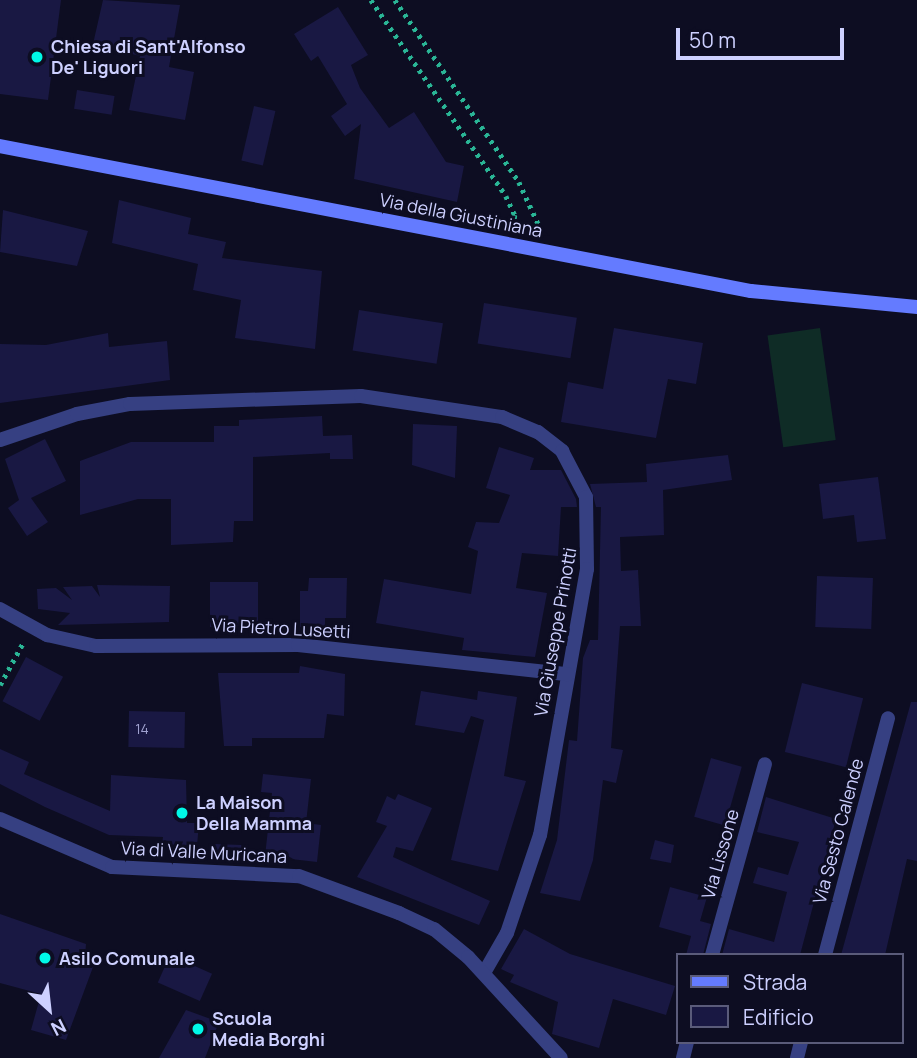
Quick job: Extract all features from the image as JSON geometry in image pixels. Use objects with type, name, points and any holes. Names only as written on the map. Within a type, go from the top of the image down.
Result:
[{"type":"street","name":"Via della Giustiniana","points":[[0,146],[781,296],[917,307]]},
{"type":"street","name":"Via Giuseppe Prinotti","points":[[0,440],[116,406],[224,398],[397,398],[521,423],[562,451],[588,509],[587,569],[537,849],[502,944],[484,973]]},
{"type":"street","name":"Via Pietro Lusetti","points":[[0,609],[31,628],[96,646],[298,645],[567,674]]},
{"type":"street","name":"Via Sesto Calende","points":[[826,953],[888,718]]},
{"type":"street","name":"Via Lissone","points":[[713,953],[765,764]]},
{"type":"street","name":"Via di Valle Muricana","points":[[0,819],[122,869],[299,876],[340,888],[433,929],[484,973],[561,1058]]},
{"type":"path","points":[[371,0],[506,196],[515,215],[510,244]]},
{"type":"path","points":[[396,0],[519,182],[551,252]]},
{"type":"path","points":[[0,685],[31,628]]},
{"type":"green space","points":[[820,328],[836,440],[783,447],[768,335]]},
{"type":"building","name":"Chiesa di Sant'Alfonso De' Liguori","points":[[0,0],[61,0],[48,100],[0,94]]},
{"type":"building","points":[[103,0],[180,5],[169,67],[194,72],[185,120],[129,110],[140,56],[93,44]]},
{"type":"building","points":[[338,7],[368,55],[351,65],[360,88],[389,128],[414,112],[446,162],[464,166],[457,202],[354,179],[361,124],[345,136],[331,116],[347,104],[318,56],[311,61],[294,34]]},
{"type":"building","points":[[77,90],[115,96],[112,115],[74,109]]},
{"type":"building","points":[[254,106],[275,111],[263,166],[241,161]]},
{"type":"building","points":[[119,200],[191,218],[188,234],[226,242],[222,258],[322,271],[315,349],[235,338],[241,300],[193,290],[198,264],[112,243]]},
{"type":"building","points":[[3,210],[88,231],[77,266],[0,252]]},
{"type":"building","points":[[484,303],[577,318],[570,358],[478,343]]},
{"type":"building","points":[[359,310],[443,323],[437,364],[353,350]]},
{"type":"building","points":[[614,328],[703,343],[696,384],[668,379],[656,438],[561,422],[568,382],[603,389]]},
{"type":"building","points":[[108,333],[109,347],[167,341],[170,380],[0,403],[0,344],[46,345]]},
{"type":"building","points":[[322,416],[323,436],[352,435],[353,459],[330,459],[330,453],[253,457],[253,521],[234,521],[233,542],[171,545],[171,499],[138,499],[80,515],[80,461],[131,442],[214,442],[214,426],[239,426],[239,420]]},
{"type":"building","points":[[413,424],[457,426],[455,478],[412,465]]},
{"type":"building","points":[[45,439],[66,481],[31,498],[48,522],[27,536],[8,508],[19,500],[5,459]]},
{"type":"building","points":[[499,447],[534,458],[530,470],[561,470],[576,499],[577,507],[561,507],[558,556],[522,553],[516,588],[547,593],[535,657],[462,650],[464,638],[376,623],[384,579],[471,594],[478,551],[468,547],[476,522],[499,523],[510,495],[486,488]]},
{"type":"building","points":[[728,455],[732,480],[663,490],[664,535],[620,537],[621,571],[638,570],[641,626],[620,626],[611,748],[623,750],[616,783],[603,780],[593,860],[580,901],[540,893],[557,840],[569,740],[577,741],[583,658],[590,640],[598,640],[601,507],[596,507],[590,484],[647,482],[646,464]]},
{"type":"building","points":[[878,477],[886,539],[857,542],[854,515],[823,519],[819,484]]},
{"type":"building","points":[[817,576],[873,578],[871,629],[815,627]]},
{"type":"building","points":[[309,578],[347,578],[346,618],[325,618],[325,627],[300,627],[300,591],[308,591]]},
{"type":"building","points":[[210,582],[258,582],[258,627],[210,627]]},
{"type":"building","points":[[97,585],[170,586],[169,622],[58,625],[70,613],[38,609],[37,589],[56,588],[72,600],[63,587],[92,586],[100,597]]},
{"type":"building","points":[[26,657],[63,677],[40,721],[3,701]]},
{"type":"building","points":[[300,666],[345,674],[344,716],[327,714],[324,738],[252,738],[252,746],[224,746],[218,673],[299,673]]},
{"type":"building","points":[[802,683],[863,698],[846,767],[785,752]]},
{"type":"building","points":[[421,691],[477,700],[478,691],[517,697],[504,776],[526,781],[498,871],[451,860],[484,720],[471,716],[464,733],[415,725]]},
{"type":"building","points":[[911,702],[917,702],[917,861],[907,859],[885,953],[842,953]]},
{"type":"building","points":[[129,711],[185,712],[184,748],[128,747]]},
{"type":"building","points":[[0,749],[29,762],[24,774],[110,811],[111,775],[186,780],[187,823],[199,823],[197,846],[162,844],[163,837],[109,835],[45,807],[0,784]]},
{"type":"building","points":[[711,758],[742,767],[725,825],[694,817]]},
{"type":"building","points":[[263,774],[311,779],[306,823],[321,825],[317,862],[265,856],[272,793],[261,792]]},
{"type":"building","points":[[398,794],[432,808],[413,851],[396,847],[393,857],[490,901],[479,925],[357,877],[387,826],[376,822],[387,796],[395,800]]},
{"type":"building","points":[[766,797],[836,819],[801,953],[723,953],[729,929],[774,942],[787,892],[753,883],[758,867],[788,875],[799,842],[757,832]]},
{"type":"building","points":[[655,840],[674,845],[671,863],[650,859]]},
{"type":"building","points":[[215,844],[248,845],[247,862],[214,861]]},
{"type":"building","points":[[670,887],[707,897],[700,921],[711,924],[704,953],[687,953],[691,936],[659,927]]},
{"type":"building","name":"Asilo Comunale","points":[[0,914],[86,944],[85,957],[96,959],[66,1040],[31,1030],[41,994],[0,983]]},
{"type":"building","points":[[524,929],[570,954],[675,986],[666,1015],[613,999],[599,1048],[552,1034],[558,1002],[510,982],[514,975],[501,969]]},
{"type":"building","points":[[170,955],[212,974],[200,1001],[158,982]]},
{"type":"building","name":"Scuola Media Borghi","points":[[186,1010],[219,1022],[205,1058],[159,1058]]},
{"type":"place","name":"Chiesa di Sant'Alfonso De' Liguori","points":[[37,57]]},
{"type":"place","name":"La Maison Della Mamma","points":[[182,813]]},
{"type":"place","name":"Asilo Comunale","points":[[45,958]]},
{"type":"place","name":"Scuola Media Borghi","points":[[198,1029]]}]
